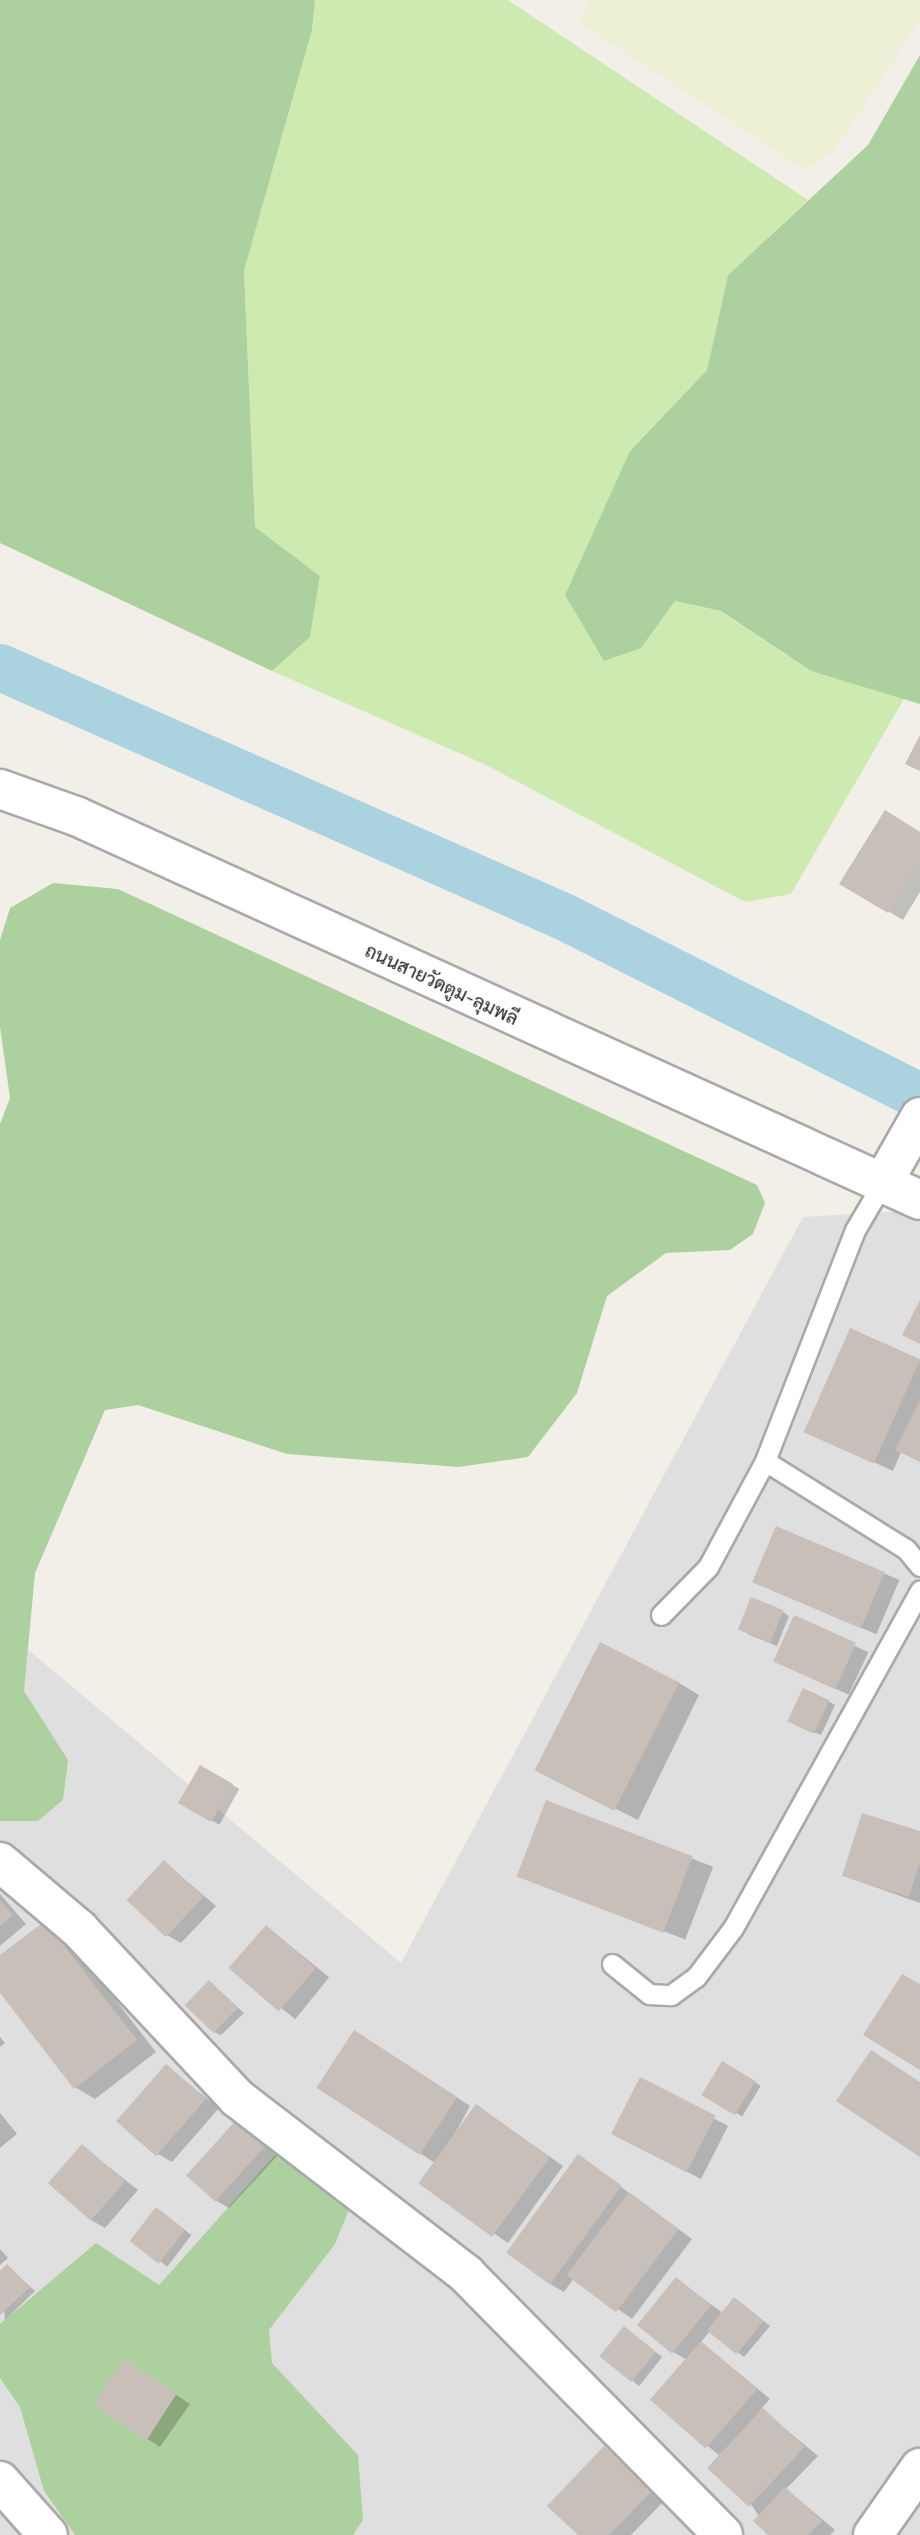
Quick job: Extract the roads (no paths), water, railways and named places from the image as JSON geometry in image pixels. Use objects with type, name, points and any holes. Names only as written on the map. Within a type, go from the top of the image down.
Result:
[{"type":"street","name":"ถนนสายวัดตูม-ลุมพลี","points":[[0,789],[76,816],[890,1169],[920,1200]]},
{"type":"street","points":[[890,1169],[920,1117]]},
{"type":"street","points":[[0,1862],[79,1929],[237,2098],[466,2274],[700,2528]]},
{"type":"street","points":[[873,2535],[920,2468]]},
{"type":"street","points":[[0,2481],[48,2535]]},
{"type":"lane","points":[[661,1615],[708,1567],[765,1461],[855,1230],[890,1169]]},
{"type":"lane","points":[[765,1461],[906,1549],[920,1566]]},
{"type":"lane","points":[[612,1964],[649,1994],[671,1995],[695,1977],[733,1928],[920,1590]]},
{"type":"waterway","points":[[0,667],[563,916],[920,1096]]}]
